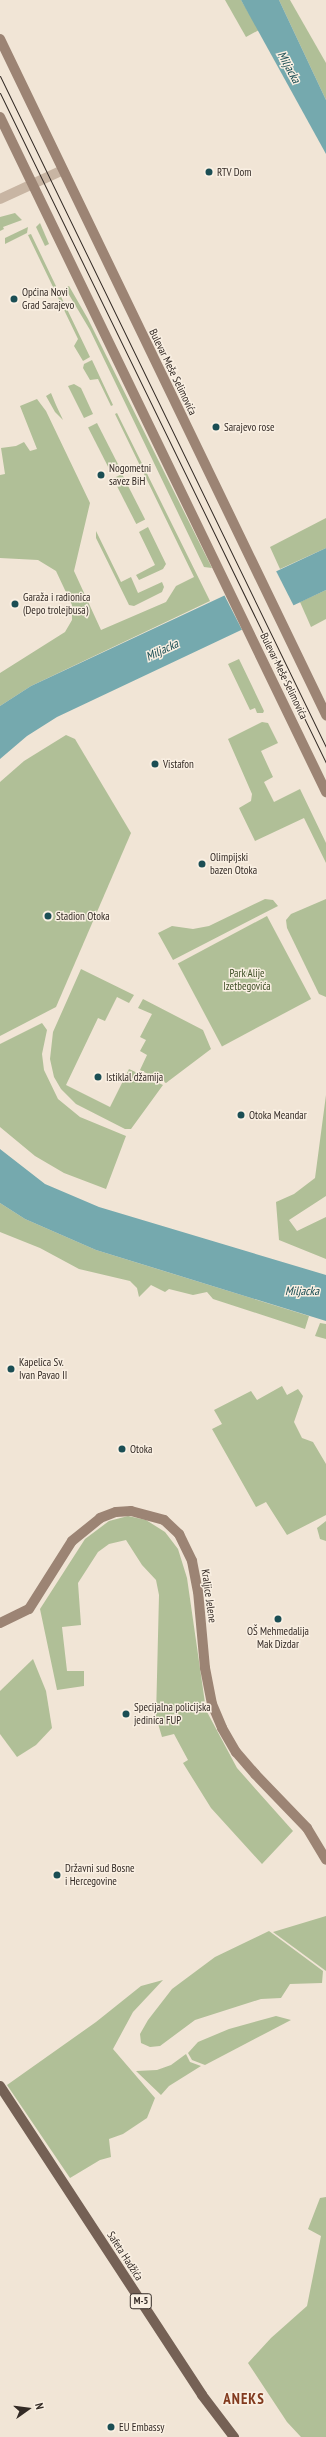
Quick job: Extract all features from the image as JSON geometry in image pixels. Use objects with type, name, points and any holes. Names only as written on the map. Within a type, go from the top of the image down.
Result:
[{"type":"main road","name":"Bulevar Meše Selimovića","points":[[0,40],[254,569],[326,715]]},
{"type":"main road","name":"Bulevar Meše Selimovića","points":[[0,118],[258,648],[326,792]]},
{"type":"main road","name":"Kraljice Jelene","points":[[0,1623],[29,1609],[72,1542],[100,1518],[116,1512],[131,1511],[164,1520],[179,1534],[192,1561],[198,1591],[205,1668],[212,1704],[222,1728],[236,1752],[307,1828],[326,1860]]},
{"type":"main road","name":"Safeta Hadžića","points":[[0,2086],[202,2395],[234,2437]]},
{"type":"street","points":[[0,199],[63,170]]},
{"type":"green space","points":[[225,0],[241,0],[259,30],[246,37]]},
{"type":"green space","points":[[279,0],[290,0],[326,63],[326,100]]},
{"type":"green space","points":[[15,213],[22,220],[3,227],[4,229],[0,231],[0,217]]},
{"type":"green space","points":[[40,223],[49,244],[45,246],[36,227]]},
{"type":"green space","points":[[28,227],[27,233],[5,244],[5,238]]},
{"type":"green space","points":[[31,234],[90,357],[83,361],[74,346],[78,339],[28,235]]},
{"type":"green space","points":[[69,286],[88,319],[212,568],[204,567],[90,330],[65,288]]},
{"type":"green space","points":[[92,360],[113,405],[111,406],[98,379],[90,380],[83,368],[84,364]]},
{"type":"green space","points":[[74,384],[81,388],[93,414],[84,418],[68,386]]},
{"type":"green space","points":[[51,393],[63,420],[55,412],[46,396]]},
{"type":"green space","points":[[37,399],[46,411],[90,503],[74,571],[101,630],[166,602],[176,586],[194,577],[115,414],[117,413],[210,601],[31,686],[0,706],[0,673],[65,632],[72,620],[72,605],[56,571],[38,560],[0,558],[0,475],[5,474],[1,448],[16,446],[24,442],[30,451],[37,449],[20,406]]},
{"type":"green space","points":[[97,423],[119,466],[110,470],[88,428]]},
{"type":"green space","points":[[122,474],[145,519],[136,524],[113,479]]},
{"type":"green space","points":[[326,518],[326,548],[280,569],[270,547]]},
{"type":"green space","points":[[148,527],[166,564],[163,569],[139,580],[136,575],[155,565],[139,532]]},
{"type":"green space","points":[[96,531],[121,582],[131,577],[138,593],[162,582],[164,587],[162,592],[134,606],[129,605],[96,538]]},
{"type":"green space","points":[[326,590],[326,619],[311,627],[300,602]]},
{"type":"green space","points":[[239,659],[264,711],[263,713],[257,713],[255,708],[250,710],[228,664]]},
{"type":"green space","points":[[262,722],[268,723],[278,743],[261,751],[273,777],[264,782],[274,802],[300,789],[326,843],[326,863],[304,818],[255,841],[239,808],[251,801],[252,794],[228,739]]},
{"type":"green space","name":"Stadion Otoka","points":[[66,735],[75,739],[131,833],[56,1007],[0,1036],[0,782],[24,761]]},
{"type":"green space","points":[[265,899],[273,900],[278,906],[173,960],[158,933],[172,926],[193,929],[209,926]]},
{"type":"green space","points":[[326,899],[326,997],[319,994],[287,928],[286,920],[291,914]]},
{"type":"green space","name":"Park Alije Izetbegovića","points":[[267,916],[311,999],[222,1046],[178,963]]},
{"type":"green space","points":[[81,969],[134,995],[129,1003],[117,997],[105,1021],[98,1018],[66,1085],[110,1107],[129,1069],[163,1085],[131,1129],[125,1129],[76,1104],[61,1089],[54,1077],[50,1059],[53,1032]]},
{"type":"green space","points":[[143,999],[203,1030],[211,1049],[166,1083],[140,1070],[147,1055],[140,1051],[146,1040],[140,1037],[152,1014],[138,1008]]},
{"type":"green space","points":[[42,1023],[47,1030],[42,1054],[44,1070],[58,1099],[80,1117],[126,1136],[106,1189],[64,1173],[35,1156],[0,1127],[0,1044]]},
{"type":"green space","points":[[326,1095],[326,1196],[289,1220],[297,1231],[326,1217],[326,1259],[279,1240],[276,1202],[294,1194],[315,1178]]},
{"type":"green space","points":[[0,1203],[25,1219],[96,1250],[309,1316],[305,1329],[213,1299],[207,1292],[193,1295],[169,1289],[165,1292],[151,1285],[139,1297],[137,1288],[130,1281],[79,1269],[40,1248],[0,1232]]},
{"type":"green space","points":[[320,1323],[326,1324],[326,1339],[315,1336]]},
{"type":"green space","points":[[282,1386],[287,1395],[298,1389],[303,1396],[294,1422],[302,1438],[313,1442],[326,1464],[326,1515],[287,1535],[266,1502],[256,1507],[212,1429],[222,1424],[214,1410],[251,1391],[257,1400]]},
{"type":"green space","points":[[128,1516],[146,1520],[165,1532],[178,1549],[187,1578],[206,1710],[237,1768],[293,1831],[262,1864],[211,1808],[183,1763],[188,1760],[174,1734],[162,1737],[156,1717],[159,1595],[156,1580],[142,1565],[126,1540],[109,1544],[98,1552],[78,1583],[81,1625],[62,1627],[67,1671],[84,1671],[84,1686],[57,1690],[40,1609],[85,1539],[109,1521]]},
{"type":"green space","points":[[326,1521],[326,1541],[320,1539],[317,1528]]},
{"type":"green space","points":[[33,1659],[46,1691],[52,1728],[36,1745],[17,1757],[0,1734],[0,1691]]},
{"type":"green space","points":[[326,1916],[326,1971],[273,1932]]},
{"type":"green space","points":[[269,1931],[323,1971],[322,1983],[290,1984],[281,1998],[261,1999],[195,2020],[160,2046],[150,2047],[141,2043],[140,2034],[148,2020],[172,1989],[215,1957]]},
{"type":"green space","points":[[163,1980],[133,2012],[113,2049],[155,2098],[147,2118],[123,2134],[109,2139],[111,2157],[100,2160],[70,2178],[7,2085],[96,2022],[141,1986]]},
{"type":"green space","points":[[276,2016],[291,2020],[205,2065],[192,2060],[188,2053],[198,2042],[229,2029]]},
{"type":"green space","points":[[186,2054],[190,2062],[201,2066],[169,2086],[161,2095],[136,2071],[157,2070],[171,2065]]},
{"type":"green space","points":[[326,2197],[326,2437],[301,2437],[287,2422],[248,2363],[271,2338],[307,2306],[321,2236],[308,2229],[320,2198]]},
{"type":"water","name":"Miljacka","points":[[241,0],[279,0],[326,100],[326,154]]},
{"type":"water","name":"Miljacka","points":[[326,548],[326,590],[57,717],[27,736],[0,759],[0,706],[31,686]]},
{"type":"water","name":"Miljacka","points":[[0,1149],[45,1184],[99,1207],[326,1275],[326,1321],[96,1250],[25,1219],[0,1203]]},
{"type":"pier","points":[[275,569],[294,606],[243,632],[224,595]]},
{"type":"tram line","points":[[0,76],[326,747]]},
{"type":"tram line","points":[[0,93],[326,763]]},
{"type":"place","name":"RTV Dom","points":[[209,172]]},
{"type":"place","name":"Općina Novi Grad Sarajevo","points":[[14,299]]},
{"type":"place","name":"Sarajevo rose","points":[[216,427]]},
{"type":"place","name":"Nogometni savez BiH","points":[[101,475]]},
{"type":"place","name":"Garaža i radionica (Depo trolejbusa)","points":[[15,604]]},
{"type":"place","name":"Vistafon","points":[[155,764]]},
{"type":"place","name":"Olimpijski bazen Otoka","points":[[202,864]]},
{"type":"place","name":"Stadion Otoka","points":[[48,916]]},
{"type":"place","name":"Istiklal džamija","points":[[98,1077]]},
{"type":"place","name":"Otoka Meandar","points":[[241,1115]]},
{"type":"place","name":"Kapelica Sv. Ivan Pavao II","points":[[11,1369]]},
{"type":"place","name":"Otoka","points":[[122,1449]]},
{"type":"place","name":"OŠ Mehmedalija Mak Dizdar","points":[[278,1619]]},
{"type":"place","name":"Specijalna policijska jedinica FUP","points":[[126,1714]]},
{"type":"place","name":"Državni sud Bosne i Hercegovine","points":[[57,1875]]},
{"type":"place","name":"EU Embassy","points":[[111,2427]]},
{"type":"district","name":"ANEKS","points":[[244,2399]]}]
